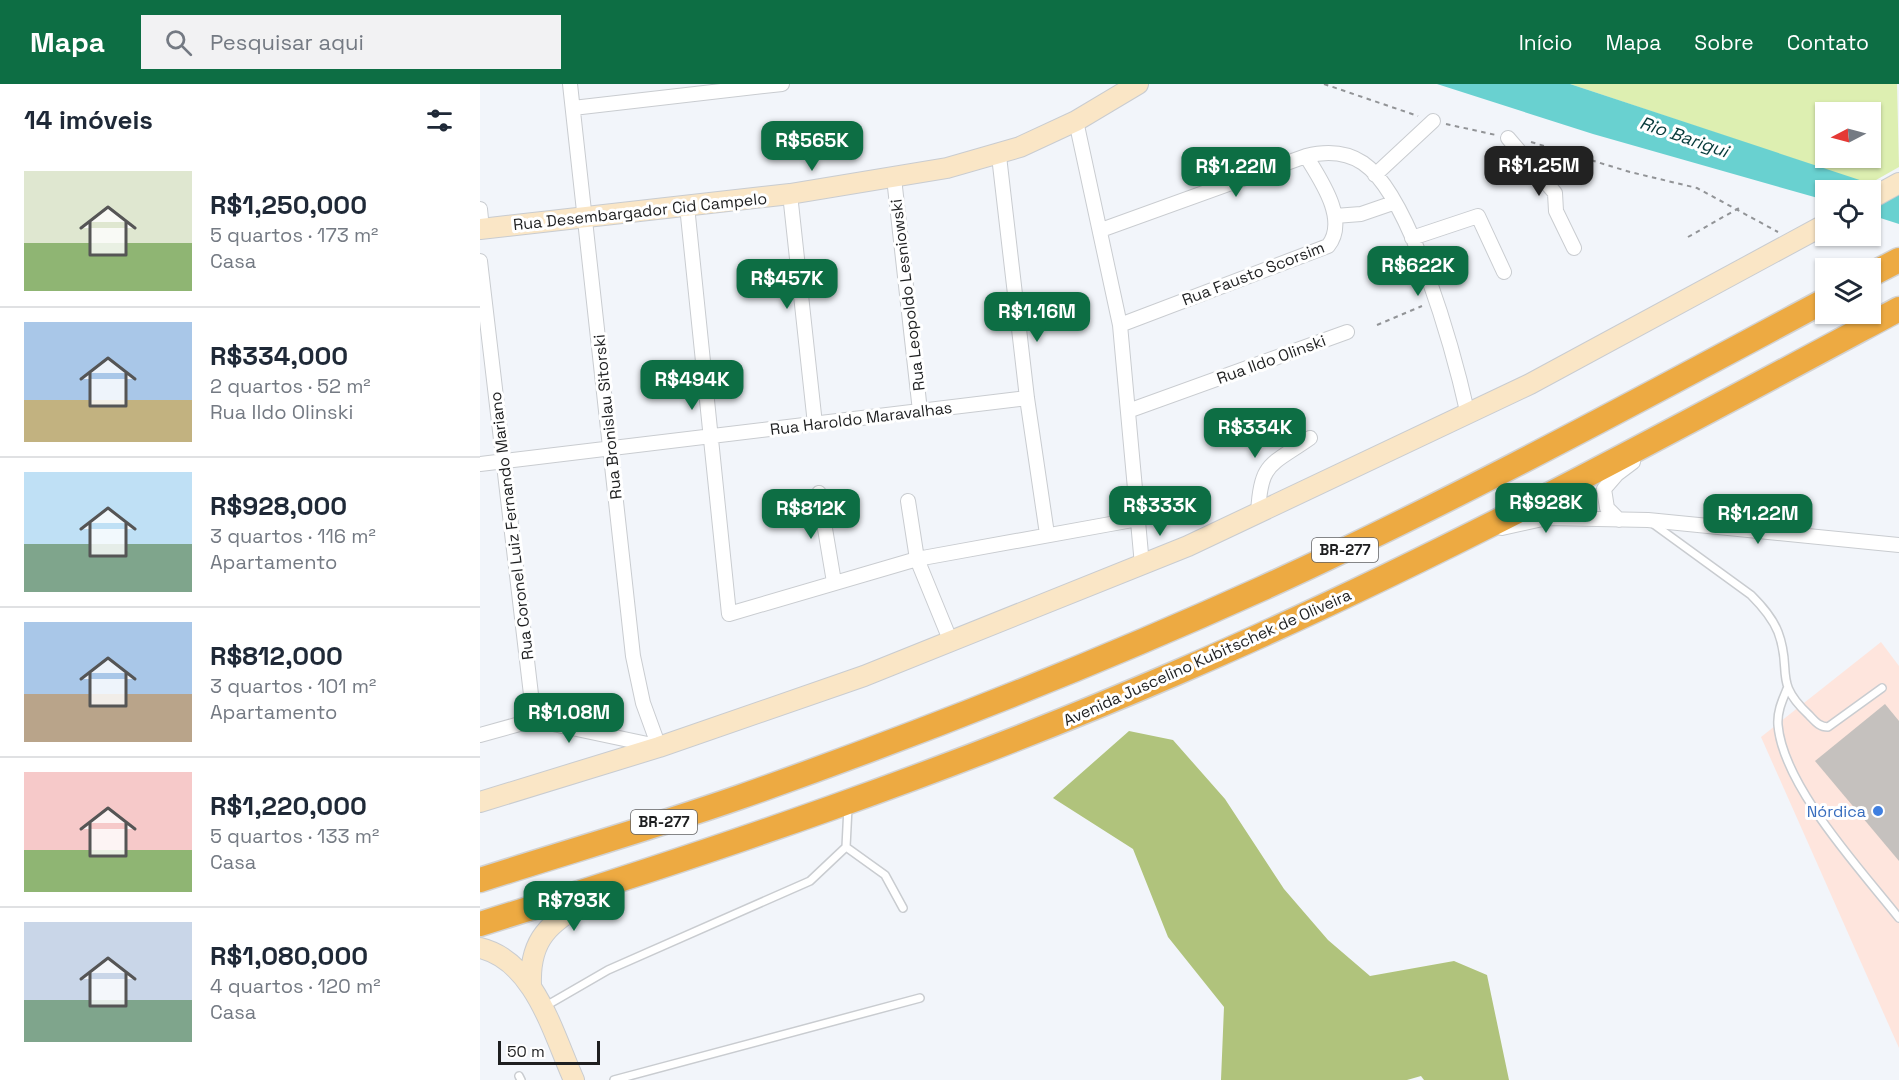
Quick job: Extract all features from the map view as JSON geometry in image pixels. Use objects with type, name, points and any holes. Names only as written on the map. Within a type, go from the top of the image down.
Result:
[{"type":"highway","points":[[1881,269],[1899,260]]},
{"type":"highway","name":"BR-277","points":[[480,880],[737,798],[846,759],[1180,625],[1335,555],[1499,474],[1815,306]]},
{"type":"highway","name":"Avenida Juscelino Kubitschek de Oliveira","points":[[480,924],[614,883],[849,803],[939,770],[1175,673],[1471,536],[1681,427],[1899,309]]},
{"type":"main road","name":"Rua Desembargador Cid Campelo","points":[[481,222],[585,217],[790,194],[894,178],[999,156],[1076,121],[1138,84]]},
{"type":"main road","points":[[1881,193],[1899,183]]},
{"type":"main road","points":[[480,802],[658,747],[810,695],[951,642],[1142,565],[1258,514],[1468,415],[1593,352],[1815,229]]},
{"type":"main road","points":[[531,984],[531,955],[543,933],[614,883]]},
{"type":"main road","points":[[480,948],[508,960],[531,984],[574,1080]]},
{"type":"street","name":"Rua Bronislau Sitorski","points":[[570,84],[633,656],[637,680],[658,747]]},
{"type":"street","points":[[573,108],[782,84]]},
{"type":"street","points":[[1076,121],[1120,325],[1142,565]]},
{"type":"street","points":[[1375,175],[1433,121]]},
{"type":"street","points":[[1508,138],[1555,193],[1556,211],[1574,248]]},
{"type":"street","points":[[1101,230],[1306,156],[1322,152],[1338,153],[1364,164],[1375,175],[1412,238],[1450,342],[1468,415]]},
{"type":"street","points":[[999,156],[1047,534]]},
{"type":"street","points":[[1306,156],[1326,190],[1335,216],[1361,214],[1393,203]]},
{"type":"street","name":"Rua Leopoldo Lesniowski","points":[[894,178],[920,411]]},
{"type":"street","points":[[790,194],[815,424]]},
{"type":"street","points":[[687,206],[729,614],[917,559],[1138,519]]},
{"type":"street","name":"Rua Fausto Scorsim","points":[[1120,325],[1207,290],[1323,250],[1331,243],[1335,216]]},
{"type":"street","points":[[1412,238],[1478,216],[1504,272]]},
{"type":"street","name":"Rua Coronel Luiz Fernando Mariano","points":[[480,261],[534,720]]},
{"type":"street","name":"Rua Ildo Olinski","points":[[1128,411],[1347,332]]},
{"type":"street","name":"Rua Haroldo Maravalhas","points":[[480,464],[1028,398]]},
{"type":"street","points":[[1619,520],[1607,508],[1604,489],[1609,482],[1681,427]]},
{"type":"street","points":[[1258,514],[1259,487],[1269,467],[1310,438]]},
{"type":"street","points":[[819,493],[834,582]]},
{"type":"street","points":[[908,501],[917,559],[951,642]]},
{"type":"street","points":[[1471,536],[1547,518],[1648,520],[1899,545]]},
{"type":"street","points":[[480,735],[534,720],[658,747]]},
{"type":"lane","points":[[1648,520],[1751,595],[1774,622],[1783,647],[1786,689],[1779,711],[1782,746],[1808,802],[1899,918]]},
{"type":"lane","points":[[1786,689],[1792,699],[1822,727],[1828,727],[1882,688]]},
{"type":"lane","points":[[542,1008],[608,970],[810,880],[846,847],[849,803]]},
{"type":"lane","points":[[846,847],[885,875],[903,908]]},
{"type":"lane","points":[[614,1080],[920,998]]},
{"type":"path","points":[[1324,84],[1433,121],[1555,147],[1630,172],[1697,188],[1739,208],[1793,241]]},
{"type":"path","points":[[1688,237],[1739,208]]},
{"type":"path","points":[[1377,325],[1436,300]]},
{"type":"shaded area","points":[[1881,642],[1899,666],[1899,1048],[1761,737]]},
{"type":"green space","points":[[1570,84],[1897,84],[1899,167],[1876,180],[1857,180],[1821,168],[1881,168],[1881,102],[1815,102],[1815,166]]},
{"type":"green space","points":[[1129,731],[1173,740],[1225,799],[1284,889],[1328,940],[1370,976],[1454,961],[1487,975],[1509,1080],[1424,1080],[1421,1076],[1407,1080],[1221,1080],[1224,1007],[1168,937],[1133,849],[1053,798]]},
{"type":"water","name":"Rio Barigui","points":[[1437,84],[1570,84],[1815,165],[1815,168],[1824,168],[1860,180],[1815,180],[1815,197],[1593,134]]},
{"type":"water","points":[[1881,187],[1899,193],[1899,224],[1881,218]]},
{"type":"building","name":"Nórdica","points":[[1885,704],[1899,721],[1899,861],[1815,761]]},
{"type":"place","name":"Nórdica","points":[[1878,811]]}]
